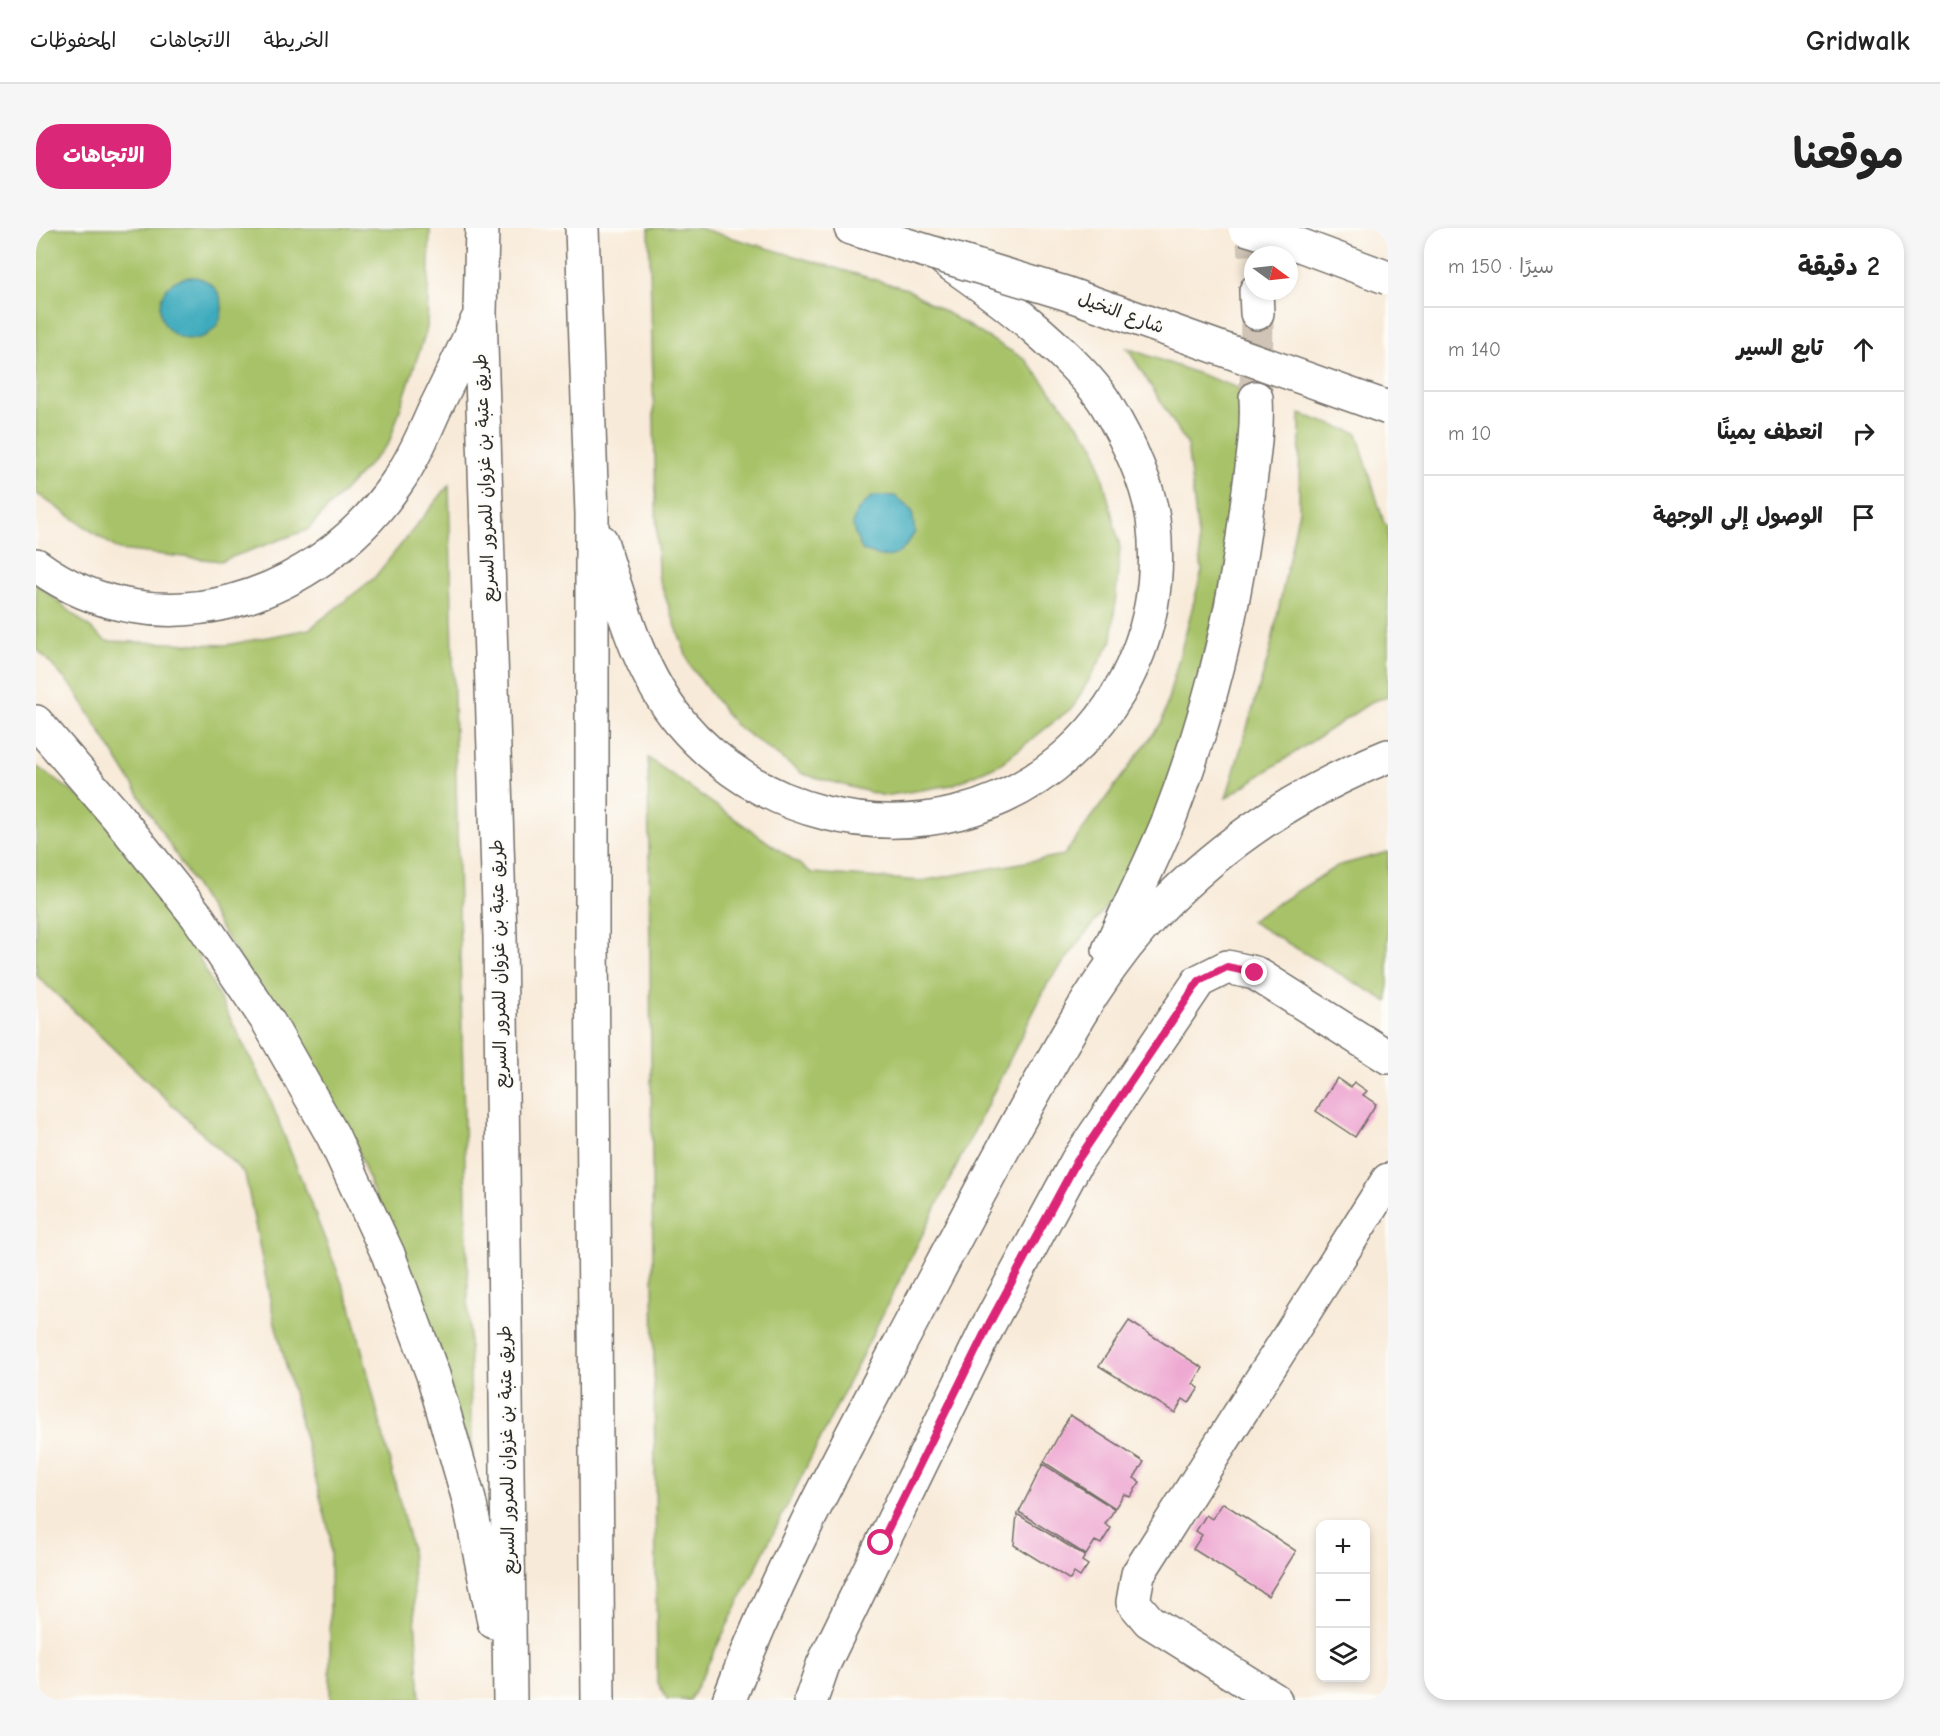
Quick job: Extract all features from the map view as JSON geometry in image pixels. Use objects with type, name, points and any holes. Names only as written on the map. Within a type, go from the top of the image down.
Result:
[{"type":"main road","name":"طريق عتبة بن غزوان للمرور السريع","points":[[482,228],[480,314],[500,937],[510,1700]]},
{"type":"main road","points":[[582,228],[592,514],[592,943],[598,1700]]},
{"type":"main road","name":"شارع النخيل","points":[[851,228],[1065,293],[1388,408]]},
{"type":"main road","points":[[1245,228],[1297,244],[1388,278]]},
{"type":"main road","points":[[592,514],[635,646],[654,685],[679,721],[709,752],[744,778],[775,795],[809,809],[844,817],[880,821],[917,820],[953,815],[987,804],[1039,777],[1083,739],[1119,692],[1136,658],[1148,622],[1154,585],[1153,517],[1143,478],[1105,402],[1078,369],[1043,334],[993,292],[936,254]]},
{"type":"main road","points":[[36,565],[87,594],[128,606],[169,610],[211,608],[255,596],[297,576],[334,550],[368,519],[397,483],[420,443],[480,314]]},
{"type":"main road","points":[[729,1700],[773,1592],[804,1528],[982,1186],[1083,1006],[1169,818],[1203,721],[1224,643],[1238,570],[1252,461],[1256,398]]},
{"type":"main road","points":[[36,722],[116,815],[197,916],[269,1023],[338,1147],[388,1254],[433,1375],[469,1500],[495,1627],[504,1700]]},
{"type":"main road","points":[[1083,1006],[1117,957],[1199,870],[1246,832],[1296,799],[1349,772],[1388,756]]},
{"type":"main road","points":[[811,1700],[823,1665],[881,1543],[1011,1284],[1077,1161],[1199,981],[1227,967],[1255,973],[1388,1057]]},
{"type":"main road","points":[[1275,1700],[1149,1621],[1132,1602],[1138,1574],[1388,1180]]},
{"type":"green space","points":[[36,228],[430,228],[427,328],[389,443],[307,530],[221,561],[119,550],[36,493]]},
{"type":"green space","points":[[649,228],[699,228],[907,289],[1026,360],[1095,446],[1120,547],[1112,640],[1073,707],[1000,764],[952,785],[884,796],[803,774],[734,724],[690,666],[658,576]]},
{"type":"green space","points":[[1127,348],[1269,399],[1158,839],[1048,983],[690,1700],[667,1700],[657,1681],[648,758],[812,873],[921,881],[1064,855],[1162,722],[1202,571],[1187,444]]},
{"type":"green space","points":[[1300,414],[1357,433],[1384,523],[1388,526],[1388,697],[1373,701],[1226,798],[1270,651],[1299,510]]},
{"type":"green space","points":[[449,485],[472,1459],[359,1153],[74,689],[36,648],[36,583],[106,641],[227,645],[309,629],[374,578]]},
{"type":"green space","points":[[36,766],[138,838],[266,1089],[351,1306],[411,1547],[420,1700],[330,1700],[330,1535],[274,1319],[245,1174],[36,975]]},
{"type":"green space","points":[[1388,852],[1388,1002],[1250,921],[1337,866]]},
{"type":"water","points":[[191,277],[208,282],[213,286],[217,291],[222,308],[217,325],[213,330],[208,334],[191,339],[174,334],[169,330],[165,325],[160,308],[165,291],[169,286],[174,282]]},
{"type":"water","points":[[873,496],[895,496],[912,511],[915,532],[899,553],[888,557],[863,551],[853,527],[855,515]]},
{"type":"building","points":[[1337,1078],[1351,1087],[1354,1082],[1367,1091],[1363,1095],[1376,1104],[1355,1137],[1316,1111]]},
{"type":"building","points":[[1129,1321],[1203,1368],[1193,1384],[1199,1388],[1189,1403],[1183,1399],[1175,1413],[1099,1366]]},
{"type":"building","points":[[1070,1415],[1144,1462],[1134,1478],[1140,1482],[1130,1497],[1124,1494],[1115,1508],[1044,1462]]},
{"type":"building","points":[[1043,1464],[1115,1509],[1105,1524],[1111,1528],[1101,1544],[1095,1541],[1086,1555],[1019,1512]]},
{"type":"building","points":[[1223,1503],[1296,1551],[1268,1596],[1193,1549],[1202,1535],[1196,1531],[1206,1515],[1212,1519]]},
{"type":"building","points":[[1017,1514],[1085,1556],[1082,1561],[1088,1565],[1080,1577],[1074,1573],[1070,1580],[1014,1545]]},
{"type":"tunnel","points":[[1252,228],[1253,246]]},
{"type":"tunnel","points":[[1256,398],[1257,313]]},
{"type":"route","points":[[881,1543],[989,1324],[1077,1161],[1199,981],[1227,967],[1255,973]]}]
